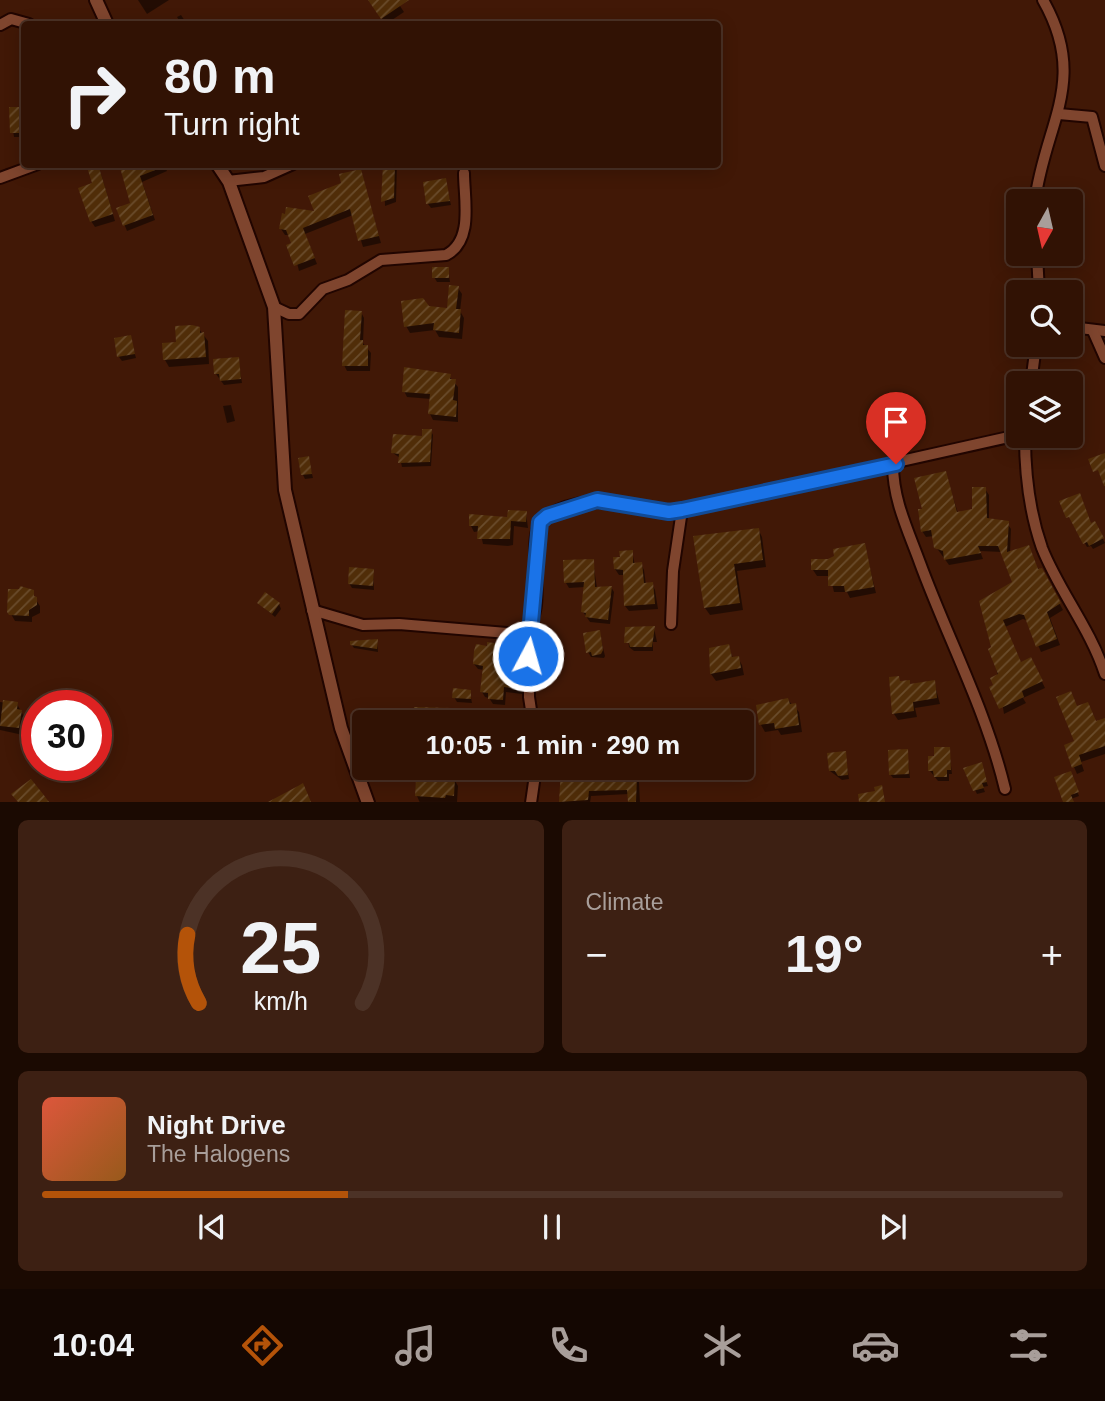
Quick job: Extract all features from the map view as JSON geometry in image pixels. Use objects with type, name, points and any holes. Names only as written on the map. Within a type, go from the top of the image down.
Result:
[{"type":"street","points":[[1036,189],[1059,114],[1064,68],[1055,21],[1043,0]]},
{"type":"street","points":[[100,2],[106,21]]},
{"type":"street","points":[[0,25],[11,19],[21,22]]},
{"type":"street","points":[[1059,114],[1093,117],[1105,166]]},
{"type":"street","points":[[0,178],[27,168]]},
{"type":"street","points":[[220,168],[228,181],[274,307],[285,490],[341,728],[368,802]]},
{"type":"street","points":[[228,181],[264,177],[284,168]]},
{"type":"street","points":[[274,307],[289,314],[299,314],[306,310],[323,289],[348,279],[381,260],[446,255],[455,250],[461,242],[465,228],[464,173]]},
{"type":"street","points":[[1099,331],[1105,358]]},
{"type":"street","points":[[530,710],[528,697],[529,629],[535,603],[537,529],[547,516],[597,500],[669,512],[682,510],[1006,438]]},
{"type":"street","points":[[1025,448],[1025,476],[1032,514],[1043,550],[1079,613],[1105,674]]},
{"type":"street","points":[[893,465],[896,499],[940,618],[976,696],[1005,789]]},
{"type":"street","points":[[671,624],[673,571],[682,510]]},
{"type":"street","points":[[312,610],[363,625],[399,624],[520,635],[529,629]]},
{"type":"street","points":[[531,802],[534,780]]},
{"type":"building","points":[[368,0],[409,0],[381,19]]},
{"type":"building","points":[[9,107],[21,107],[21,133],[10,133]]},
{"type":"building","points":[[87,168],[99,168],[113,214],[90,222],[78,188],[92,183]]},
{"type":"building","points":[[120,168],[160,168],[140,176],[153,215],[123,226],[116,208],[130,203]]},
{"type":"building","points":[[383,168],[395,168],[394,198],[381,202]]},
{"type":"building","points":[[361,169],[379,236],[358,241],[350,209],[303,228],[315,258],[294,266],[286,245],[291,243],[286,230],[279,229],[286,207],[314,211],[308,196],[341,183],[339,174]]},
{"type":"building","points":[[446,178],[450,201],[426,204],[423,182]]},
{"type":"building","points":[[432,267],[449,267],[449,278],[432,278]]},
{"type":"building","points":[[449,285],[459,286],[456,309],[461,309],[459,333],[433,330],[434,323],[404,327],[401,301],[423,298],[429,306],[447,308]]},
{"type":"building","points":[[345,310],[362,311],[360,340],[363,340],[363,345],[368,345],[368,366],[342,366]]},
{"type":"building","points":[[175,326],[200,327],[200,333],[204,332],[206,357],[163,360],[162,343],[176,342]]},
{"type":"building","points":[[131,335],[135,354],[117,357],[114,338]]},
{"type":"building","points":[[239,357],[241,379],[220,381],[219,374],[214,374],[213,359]]},
{"type":"building","points":[[404,367],[451,374],[450,379],[456,379],[453,400],[457,401],[456,417],[428,414],[430,394],[402,392]]},
{"type":"building","points":[[422,429],[432,429],[430,462],[398,463],[399,454],[391,453],[393,434],[422,436]]},
{"type":"building","points":[[1105,453],[1104,486],[1098,470],[1093,472],[1088,459]]},
{"type":"building","points":[[309,456],[312,474],[301,475],[298,458]]},
{"type":"building","points":[[946,471],[957,512],[972,509],[972,487],[986,487],[987,518],[1009,521],[1007,552],[1029,545],[1038,569],[1042,568],[1061,603],[1047,612],[1057,639],[1036,647],[1024,615],[1019,614],[1003,620],[1021,662],[1031,657],[1043,681],[1022,691],[1024,697],[999,709],[989,687],[993,685],[990,678],[998,674],[988,649],[991,647],[979,601],[1012,582],[998,546],[978,546],[981,553],[944,560],[943,551],[934,548],[931,530],[921,532],[918,509],[922,509],[914,478]]},
{"type":"building","points":[[1080,493],[1091,523],[1095,521],[1104,538],[1089,546],[1087,542],[1083,544],[1069,517],[1066,518],[1059,501]]},
{"type":"building","points":[[508,510],[527,511],[526,522],[511,521],[510,539],[477,539],[478,526],[469,526],[469,514],[507,517]]},
{"type":"building","points":[[759,528],[763,560],[734,564],[740,603],[704,608],[693,536]]},
{"type":"building","points":[[865,543],[874,587],[845,592],[844,586],[828,586],[828,570],[811,570],[811,559],[828,559],[834,556],[833,549]]},
{"type":"building","points":[[633,550],[633,563],[642,562],[644,583],[653,582],[655,604],[624,606],[623,570],[614,569],[613,557],[620,557],[619,551]]},
{"type":"building","points":[[594,559],[595,587],[612,586],[608,620],[585,617],[586,613],[581,612],[584,582],[564,583],[563,560]]},
{"type":"building","points":[[349,567],[374,569],[373,586],[348,584]]},
{"type":"building","points":[[20,586],[34,590],[34,596],[37,597],[37,605],[29,610],[29,616],[9,615],[7,612],[8,589],[19,589]]},
{"type":"building","points":[[265,592],[280,603],[272,614],[257,603]]},
{"type":"building","points":[[655,626],[652,647],[630,647],[629,643],[624,643],[625,627]]},
{"type":"building","points":[[600,630],[603,650],[601,654],[592,656],[591,652],[586,653],[583,633]]},
{"type":"building","points":[[378,639],[377,649],[350,645],[350,641]]},
{"type":"building","points":[[487,642],[501,644],[503,657],[521,659],[520,689],[504,687],[503,700],[488,699],[488,693],[480,692],[483,666],[473,664],[474,651],[476,644],[487,646]]},
{"type":"building","points":[[729,644],[732,657],[739,656],[741,668],[710,674],[709,648]]},
{"type":"building","points":[[899,676],[900,681],[910,680],[910,684],[935,680],[937,698],[913,702],[914,711],[892,714],[889,677]]},
{"type":"building","points":[[453,688],[471,690],[471,699],[452,698]]},
{"type":"building","points":[[1071,691],[1077,706],[1088,702],[1096,721],[1105,718],[1105,746],[1079,755],[1082,764],[1072,768],[1064,745],[1074,741],[1056,697]]},
{"type":"building","points":[[788,698],[790,704],[796,703],[799,725],[775,729],[774,723],[759,725],[756,705]]},
{"type":"building","points":[[3,700],[18,702],[17,709],[21,710],[19,728],[0,726]]},
{"type":"building","points":[[414,707],[451,708],[451,710],[414,710]]},
{"type":"building","points":[[934,747],[950,747],[951,770],[947,770],[947,777],[934,777],[933,771],[928,771],[928,756],[934,756]]},
{"type":"building","points":[[908,749],[909,774],[889,775],[888,750]]},
{"type":"building","points":[[846,751],[848,775],[838,776],[835,771],[829,771],[827,753]]},
{"type":"building","points":[[982,762],[987,782],[982,783],[984,788],[973,791],[963,768]]},
{"type":"building","points":[[1071,771],[1079,792],[1071,795],[1074,802],[1063,802],[1054,777]]},
{"type":"building","points":[[416,780],[455,780],[454,796],[415,796]]},
{"type":"building","points":[[560,780],[637,780],[636,802],[628,802],[627,790],[589,791],[588,800],[559,802]]},
{"type":"building","points":[[28,781],[33,781],[49,802],[18,802],[11,794]]},
{"type":"building","points":[[303,783],[311,802],[268,802],[298,786]]},
{"type":"building","points":[[882,785],[885,802],[859,802],[858,794],[875,791],[874,787]]},
{"type":"route","points":[[528,656],[527,643],[537,576],[537,529],[547,516],[597,500],[669,512],[831,480],[896,464]]}]
